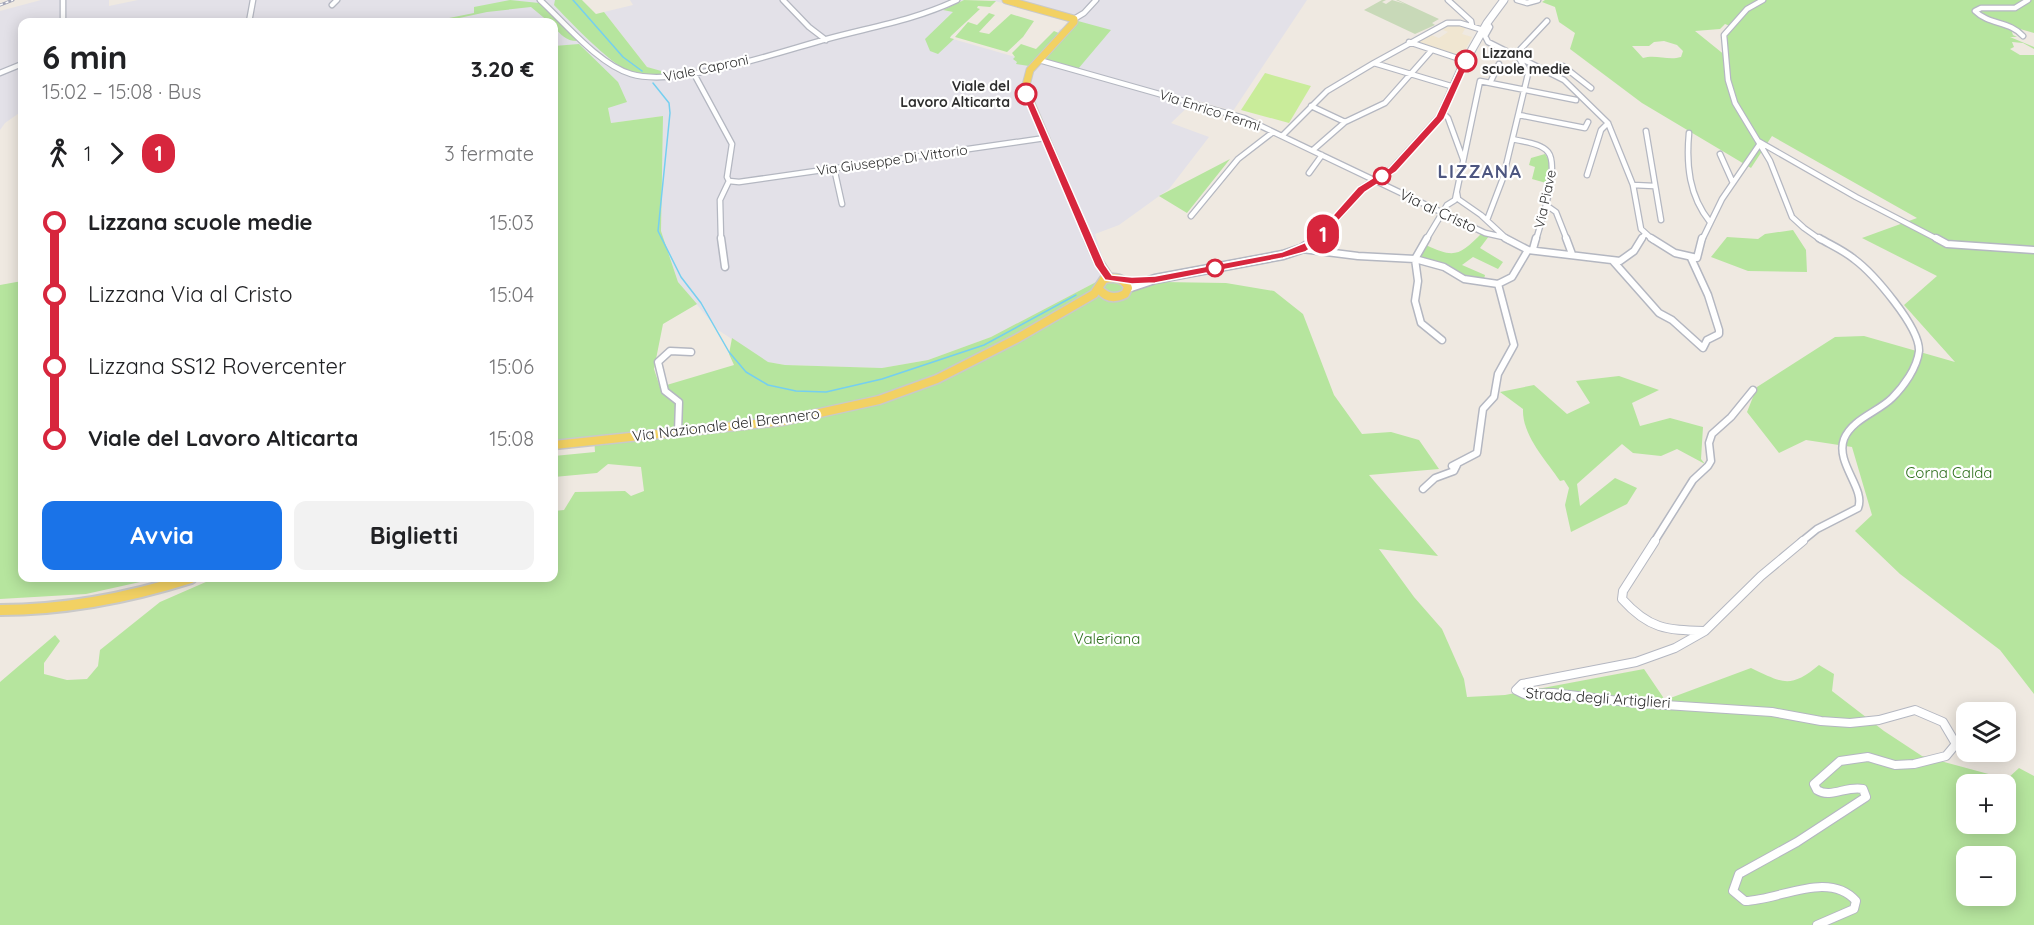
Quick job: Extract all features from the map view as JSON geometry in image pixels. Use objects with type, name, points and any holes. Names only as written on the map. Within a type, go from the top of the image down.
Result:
[{"type":"main road","points":[[1006,0],[1074,21],[1030,70],[1024,89],[1098,261],[1108,278]]},
{"type":"main road","points":[[1155,279],[1108,278],[1101,282],[1099,289],[1107,296],[1122,296],[1128,288],[1155,279],[1283,255],[1314,246],[1362,189],[1392,170],[1443,113],[1466,61],[1487,23],[1504,0]]},
{"type":"main road","points":[[1123,280],[1128,288]]},
{"type":"main road","name":"Via Nazionale del Brennero","points":[[1059,316],[1099,289]]},
{"type":"main road","name":"Via Nazionale del Brennero","points":[[558,445],[805,418],[879,400],[937,379],[1059,316],[1107,296]]},
{"type":"main road","points":[[0,610],[35,610],[93,604],[140,594],[178,582]]},
{"type":"street","points":[[63,0],[63,18]]},
{"type":"street","points":[[250,18],[253,0]]},
{"type":"street","points":[[332,6],[338,0]]},
{"type":"street","name":"Viale Caproni","points":[[540,0],[617,69],[636,76],[656,78],[693,72],[919,16],[957,0]]},
{"type":"street","points":[[783,0],[809,27],[826,40]]},
{"type":"street","points":[[1074,21],[1084,14],[1096,0]]},
{"type":"street","points":[[1448,0],[1471,21],[1472,26]]},
{"type":"street","points":[[1517,0],[1527,3],[1538,0]]},
{"type":"street","name":"Strada degli Artiglieri","points":[[1763,0],[1747,9],[1724,35],[1731,94],[1757,142],[1769,158],[1792,216],[1822,242],[1855,259],[1869,272],[1911,326],[1918,343],[1914,365],[1896,394],[1852,427],[1844,436],[1842,446],[1858,494],[1860,503],[1858,508],[1817,529],[1761,576],[1705,631],[1675,648],[1654,658],[1522,684],[1516,690],[1524,694],[1553,693],[1635,703],[1772,712],[1821,721],[1850,723],[1879,720],[1915,710],[1942,722],[1956,744],[1946,756],[1914,764],[1895,765],[1868,757],[1852,758],[1840,761],[1831,767],[1814,784],[1818,792],[1823,794],[1859,786],[1866,797],[1797,842],[1739,874],[1733,891],[1745,901],[1827,886],[1844,888],[1851,893],[1856,901],[1854,909],[1817,925]]},
{"type":"street","points":[[2023,36],[2012,27],[1979,16],[1975,11],[1981,8],[2015,8],[2028,0]]},
{"type":"street","points":[[1516,56],[1547,21]]},
{"type":"street","points":[[1282,136],[1327,91],[1409,42],[1447,23],[1472,26],[1483,30]]},
{"type":"street","points":[[1487,23],[1490,27],[1485,36],[1486,41],[1564,80],[1608,123],[1633,185],[1639,223],[1645,234],[1691,258],[1697,258],[1700,244],[1710,222],[1757,142],[1947,244],[2034,250]]},
{"type":"street","points":[[1409,42],[1466,61]]},
{"type":"street","points":[[1313,150],[1345,122],[1385,103],[1431,51]]},
{"type":"street","points":[[1487,220],[1503,178],[1528,71],[1516,56]]},
{"type":"street","name":"Via Enrico Fermi","points":[[1039,60],[1244,118],[1374,181]]},
{"type":"street","points":[[1374,63],[1454,87]]},
{"type":"street","points":[[1490,83],[1499,64]]},
{"type":"street","points":[[0,73],[18,66]]},
{"type":"street","points":[[1548,71],[1563,66],[1592,88]]},
{"type":"street","points":[[693,72],[732,144],[727,177],[729,181],[723,187],[718,208],[725,267]]},
{"type":"street","points":[[1442,340],[1421,322],[1415,301],[1418,281],[1415,259],[1425,238],[1447,205],[1455,200],[1480,81],[1576,100]]},
{"type":"street","points":[[1311,106],[1345,122]]},
{"type":"street","points":[[1443,113],[1448,118],[1464,161]]},
{"type":"street","points":[[1519,115],[1569,122],[1585,128],[1588,122]]},
{"type":"street","points":[[1566,131],[1569,122]]},
{"type":"street","points":[[1587,176],[1601,130],[1608,123]]},
{"type":"street","points":[[1646,131],[1661,220]]},
{"type":"street","points":[[1191,216],[1239,156],[1252,144],[1274,132]]},
{"type":"street","points":[[1689,133],[1687,169],[1702,214],[1710,222]]},
{"type":"street","name":"Via Giuseppe Di Vittorio","points":[[729,181],[739,182],[1045,138]]},
{"type":"street","name":"Via Piave","points":[[1498,284],[1512,277],[1530,250],[1546,205],[1553,161],[1550,153],[1542,147],[1513,139]]},
{"type":"street","points":[[1309,173],[1322,154]]},
{"type":"street","points":[[1720,154],[1733,183]]},
{"type":"street","points":[[834,168],[842,204]]},
{"type":"street","name":"Via al Cristo","points":[[1374,181],[1485,233],[1503,237]]},
{"type":"street","points":[[1633,185],[1654,186]]},
{"type":"street","points":[[1456,192],[1458,199],[1487,220],[1503,237],[1530,250],[1613,261],[1625,260],[1638,247],[1645,234]]},
{"type":"street","points":[[1546,205],[1556,212],[1572,254]]},
{"type":"street","points":[[1314,246],[1327,252],[1415,259],[1444,267],[1464,279],[1498,284],[1514,345],[1513,350],[1498,374],[1494,397],[1483,409],[1477,453],[1454,466],[1454,471],[1439,476],[1428,488]]},
{"type":"street","points":[[1613,261],[1659,313],[1672,320],[1695,339],[1701,348],[1706,348],[1707,340],[1719,334],[1719,330],[1708,295],[1691,258]]},
{"type":"street","points":[[678,432],[679,402],[665,391],[658,362],[670,351],[691,352]]},
{"type":"street","points":[[1705,631],[1678,632],[1660,629],[1629,608],[1622,599],[1623,591],[1693,480],[1708,469],[1713,457],[1711,435],[1728,420],[1753,390]]},
{"type":"shaded area","points":[[41,0],[109,0],[109,6],[138,0],[555,0],[624,70],[660,72],[647,67],[604,12],[633,5],[630,0],[964,0],[944,10],[954,12],[932,33],[1033,62],[1061,33],[1058,31],[1070,24],[1069,21],[991,0],[1307,0],[1233,111],[1195,100],[1171,123],[1209,137],[1169,189],[1119,225],[1095,234],[1110,281],[1098,281],[991,337],[928,360],[882,368],[785,365],[767,362],[718,330],[678,282],[661,231],[663,116],[611,123],[608,108],[579,45],[558,46],[558,18],[18,18],[18,114],[5,123],[0,130],[0,11]]},
{"type":"shaded area","points":[[1450,24],[1466,27],[1462,34],[1472,37],[1461,58],[1415,44],[1431,35],[1439,38],[1448,32],[1441,29]]},
{"type":"green space","points":[[510,0],[539,3],[555,18],[544,18],[531,7],[449,18],[474,13],[474,7]]},
{"type":"green space","points":[[555,0],[582,0],[596,14],[604,12],[647,67],[672,74],[644,74],[620,66],[601,51],[554,5]]},
{"type":"green space","points":[[964,0],[996,1],[990,7],[978,6],[977,8],[980,9],[951,36],[950,38],[954,39],[938,54],[930,51],[925,39],[953,12],[943,10]]},
{"type":"green space","points":[[1386,0],[1382,2],[1386,4],[1392,0],[1405,4],[1396,0],[1398,0],[1439,19],[1432,23],[1435,25],[1415,34],[1364,10]]},
{"type":"green space","name":"Corna Calda","points":[[1545,0],[2034,0],[2034,33],[2013,27],[2016,32],[2012,32],[2013,35],[2017,37],[2010,37],[2034,47],[2034,49],[2023,43],[2012,42],[2014,47],[2010,49],[2020,55],[2034,55],[2034,694],[2000,650],[1900,574],[1855,531],[1872,515],[1852,447],[1806,440],[1779,453],[1747,412],[1757,387],[1835,337],[1864,336],[1955,362],[1904,305],[1937,276],[1862,238],[1917,218],[1772,136],[1751,168],[1642,103],[1570,49],[1575,33],[1559,22],[1555,7],[1542,2]],"holes":[[[1725,24],[1730,26],[1723,35],[1726,56],[1695,31],[1720,29]],[[1664,41],[1677,45],[1683,51],[1681,57],[1643,58],[1632,46],[1649,46],[1654,42]]]},
{"type":"green space","points":[[989,13],[995,15],[979,32],[989,34],[1011,14],[1034,21],[1023,37],[1007,52],[955,37],[968,22],[977,25]]},
{"type":"green space","points":[[558,21],[579,41],[571,40],[559,33]]},
{"type":"green space","points":[[1078,21],[1111,30],[1078,69],[1044,60]]},
{"type":"green space","points":[[1054,31],[1061,34],[1029,66],[1016,64],[1012,53],[1021,44],[1036,49]]},
{"type":"green space","name":"Valeriana","points":[[579,44],[618,82],[627,102],[608,108],[611,123],[663,116],[661,231],[678,282],[697,304],[663,324],[654,369],[660,387],[734,365],[729,354],[732,338],[768,362],[785,365],[882,368],[928,360],[991,337],[1098,281],[1226,283],[1274,291],[1303,314],[1334,395],[1362,434],[1391,432],[1419,440],[1439,469],[1369,475],[1438,556],[1379,549],[1414,597],[1442,629],[1464,679],[1467,697],[1505,695],[1644,669],[1665,700],[1751,668],[1786,681],[1801,678],[1819,665],[1834,674],[1832,691],[1884,731],[1922,756],[1989,774],[1956,774],[1956,834],[2016,834],[2016,774],[2012,774],[2019,768],[2034,776],[2034,925],[0,925],[0,682],[55,635],[60,641],[44,663],[44,674],[67,680],[87,679],[98,666],[100,650],[160,602],[206,582],[558,582],[558,511],[564,510],[575,492],[625,491],[631,496],[644,491],[641,467],[608,464],[597,473],[558,477],[558,456],[595,452],[594,437],[558,441],[558,46]]},
{"type":"green space","points":[[1265,73],[1311,86],[1289,123],[1241,110]]},
{"type":"green space","points":[[1545,154],[1550,162],[1546,183],[1532,179],[1535,167],[1529,165],[1531,158]]},
{"type":"green space","points":[[1230,159],[1187,213],[1159,196]]},
{"type":"green space","points":[[1793,230],[1806,250],[1807,272],[1748,271],[1711,257],[1727,237],[1758,239],[1765,234]]},
{"type":"green space","points":[[1482,233],[1489,236],[1480,248],[1503,262],[1498,269],[1473,257],[1462,265],[1485,275],[1484,279],[1464,277],[1420,257],[1426,245],[1444,252],[1457,252],[1468,246]]},
{"type":"green space","points":[[18,282],[18,582],[140,582],[86,594],[0,599],[0,285]]},
{"type":"green space","points":[[1619,376],[1659,390],[1632,403],[1640,426],[1670,418],[1703,427],[1701,459],[1705,464],[1677,449],[1661,456],[1633,453],[1622,444],[1577,484],[1580,506],[1615,478],[1637,488],[1627,504],[1571,532],[1565,505],[1569,488],[1564,480],[1560,481],[1530,437],[1523,409],[1500,392],[1534,385],[1567,414],[1590,403],[1576,381]]},
{"type":"waterway","points":[[573,0],[623,57],[642,71]]},
{"type":"waterway","points":[[653,83],[669,103],[670,113],[658,231],[681,277],[701,303],[729,352],[746,372],[768,385],[796,391],[826,392],[882,379],[984,345],[1076,295]]},
{"type":"railway","points":[[0,5],[13,0]]},
{"type":"bus line","name":"1","points":[[1026,94],[1100,266],[1108,278],[1132,281],[1155,279],[1283,255],[1314,242],[1362,189],[1392,170],[1440,117],[1466,61]]},
{"type":"place","name":"Lizzana scuole medie","points":[[1466,61]]},
{"type":"place","name":"Viale del Lavoro Alticarta","points":[[1026,94]]},
{"type":"district","name":"LIZZANA","points":[[1480,172]]}]
